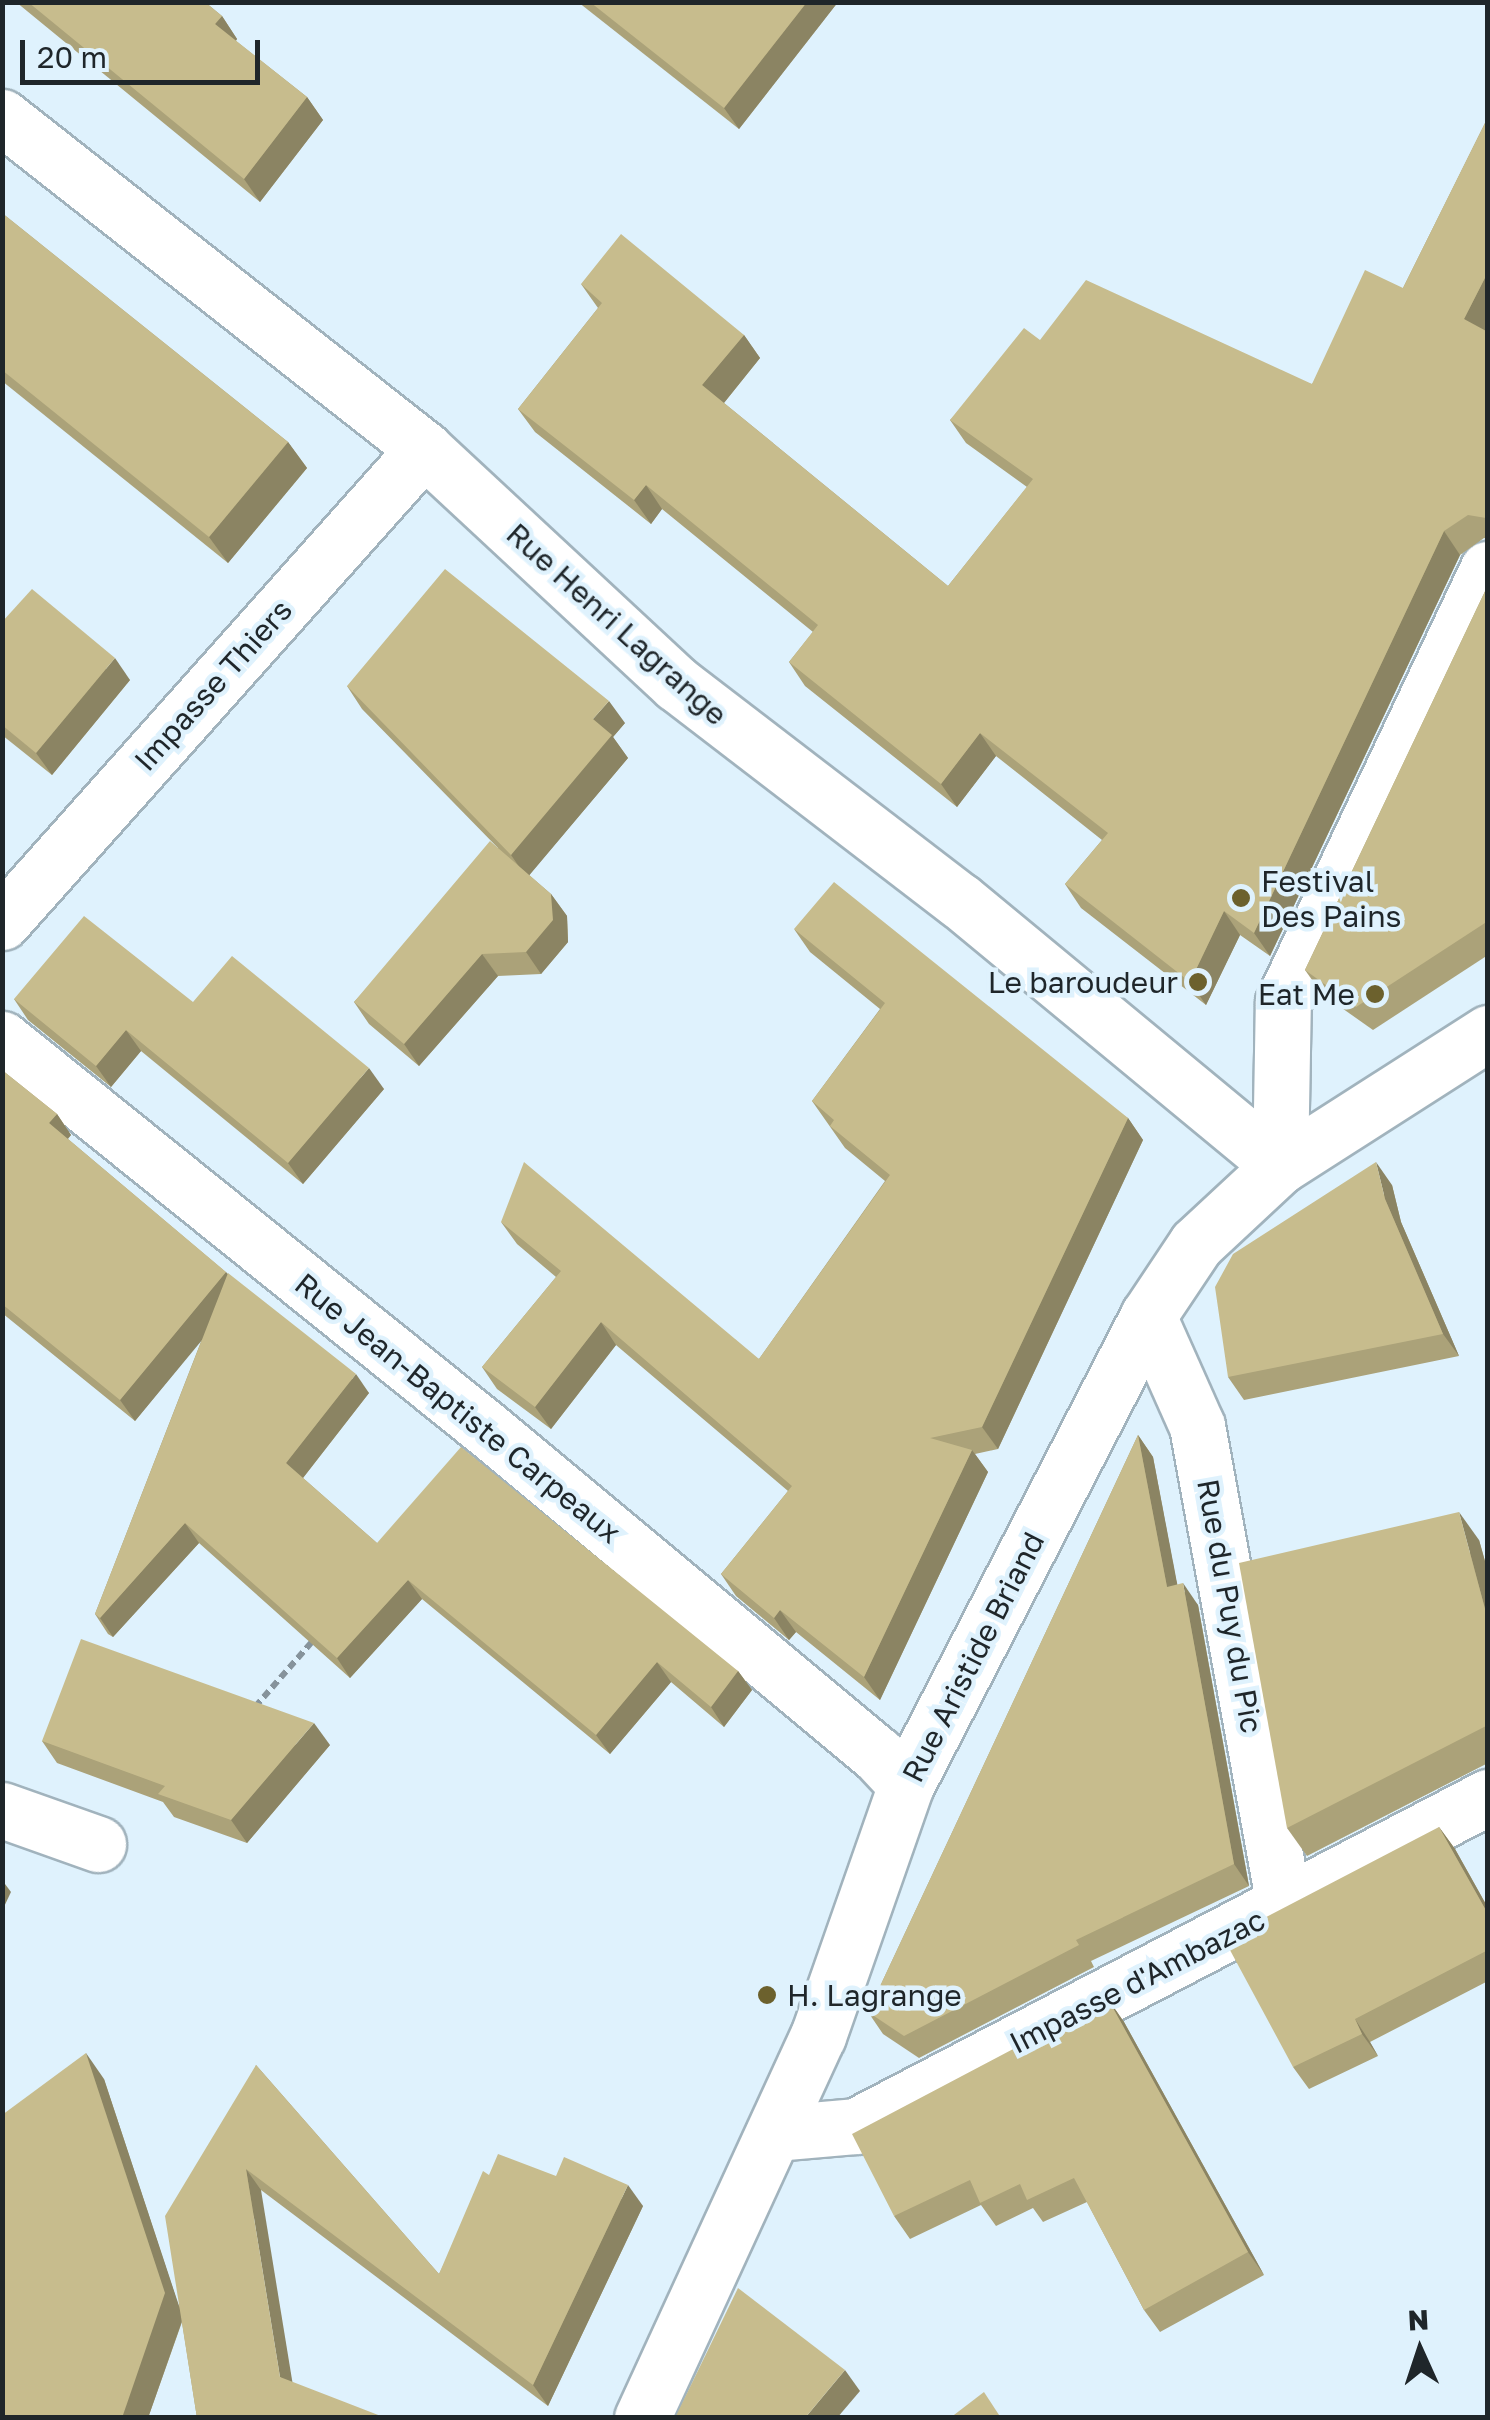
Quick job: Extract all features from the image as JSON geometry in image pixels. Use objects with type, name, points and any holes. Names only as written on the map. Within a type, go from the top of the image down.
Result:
[{"type":"street","name":"Rue Henri Lagrange","points":[[2,117],[424,449],[677,684],[960,900],[1280,1166]]},
{"type":"street","name":"Impasse Thiers","points":[[2,922],[424,449]]},
{"type":"street","points":[[1280,1166],[1282,1002],[1488,569]]},
{"type":"street","name":"Rue Aristide Briand","points":[[642,2418],[818,2036],[906,1785],[1148,1316],[1196,1244],[1280,1166],[1488,1033]]},
{"type":"street","name":"Rue Jean-Baptiste Carpeaux","points":[[2,1039],[488,1430],[878,1754],[906,1785]]},
{"type":"street","name":"Rue du Puy du Pic","points":[[1148,1316],[1197,1426],[1284,1904]]},
{"type":"street","name":"Impasse d'Ambazac","points":[[776,2133],[856,2126],[1488,1797]]},
{"type":"street","points":[[2,1810],[98,1844]]},
{"type":"path","points":[[252,1710],[327,1624]]},
{"type":"building","points":[[28,2],[205,2],[222,16],[215,24],[307,97],[244,179]]},
{"type":"building","points":[[590,2],[807,2],[724,108]]},
{"type":"building","points":[[1488,117],[1488,272],[1464,319],[1488,332],[1488,520],[1468,515],[1444,531],[1254,933],[1224,911],[1190,982],[1065,884],[1108,833],[980,733],[941,784],[789,662],[818,625],[646,485],[634,500],[518,409],[602,303],[581,284],[621,234],[744,335],[702,385],[948,586],[1033,479],[950,420],[1024,328],[1040,340],[1086,280],[1312,384],[1365,270],[1403,288]]},
{"type":"building","points":[[2,213],[288,442],[209,537],[2,370]]},
{"type":"building","points":[[445,569],[609,701],[593,719],[612,735],[511,855],[347,686]]},
{"type":"building","points":[[1488,585],[1488,921],[1356,1007],[1305,970]]},
{"type":"building","points":[[32,589],[115,658],[36,753],[2,725],[2,622]]},
{"type":"building","points":[[490,841],[551,894],[553,920],[526,952],[482,954],[404,1044],[354,1002]]},
{"type":"building","points":[[834,882],[1128,1118],[982,1427],[930,1438],[972,1450],[864,1677],[780,1610],[774,1618],[721,1574],[792,1486],[601,1322],[535,1407],[482,1367],[561,1271],[501,1222],[524,1162],[759,1359],[890,1175],[830,1126],[834,1120],[812,1101],[885,1003],[794,929]]},
{"type":"building","points":[[84,916],[193,1002],[232,956],[369,1068],[288,1163],[126,1030],[96,1066],[14,999]]},
{"type":"building","points":[[2,1070],[57,1114],[49,1123],[226,1272],[120,1400],[2,1304]]},
{"type":"building","points":[[1376,1162],[1385,1199],[1443,1334],[1228,1377],[1215,1287],[1233,1254]]},
{"type":"building","points":[[228,1273],[356,1374],[286,1463],[377,1543],[461,1447],[738,1671],[711,1707],[657,1662],[596,1735],[408,1580],[337,1658],[185,1523],[100,1618],[95,1614]]},
{"type":"building","points":[[1138,1435],[1167,1587],[1183,1583],[1234,1864],[1076,1940],[1079,1945],[904,2036],[868,2012]]},
{"type":"building","points":[[1459,1512],[1488,1620],[1488,1725],[1287,1828],[1239,1563]]},
{"type":"building","points":[[81,1639],[314,1723],[231,1820],[158,1794],[165,1786],[42,1741]]},
{"type":"building","points":[[1439,1827],[1488,1914],[1488,1950],[1355,2019],[1362,2034],[1293,2067],[1224,1939]]},
{"type":"building","points":[[1108,1999],[1248,2252],[1144,2310],[1074,2178],[1027,2200],[1020,2184],[980,2203],[970,2180],[894,2216],[852,2134]]},
{"type":"building","points":[[86,2053],[165,2293],[122,2418],[2,2418],[2,2115]]},
{"type":"building","points":[[256,2065],[439,2274],[483,2171],[489,2175],[498,2154],[556,2176],[564,2157],[628,2185],[533,2385],[246,2169],[280,2377],[386,2418],[197,2418],[165,2216]]},
{"type":"building","points":[[738,2288],[845,2370],[805,2418],[675,2418]]},
{"type":"building","points":[[984,2392],[1001,2418],[950,2418]]},
{"type":"place","name":"Festival Des Pains","points":[[1241,898]]},
{"type":"place","name":"Le baroudeur","points":[[1198,982]]},
{"type":"place","name":"Eat Me","points":[[1375,994]]},
{"type":"place","name":"H. Lagrange","points":[[767,1995]]}]
